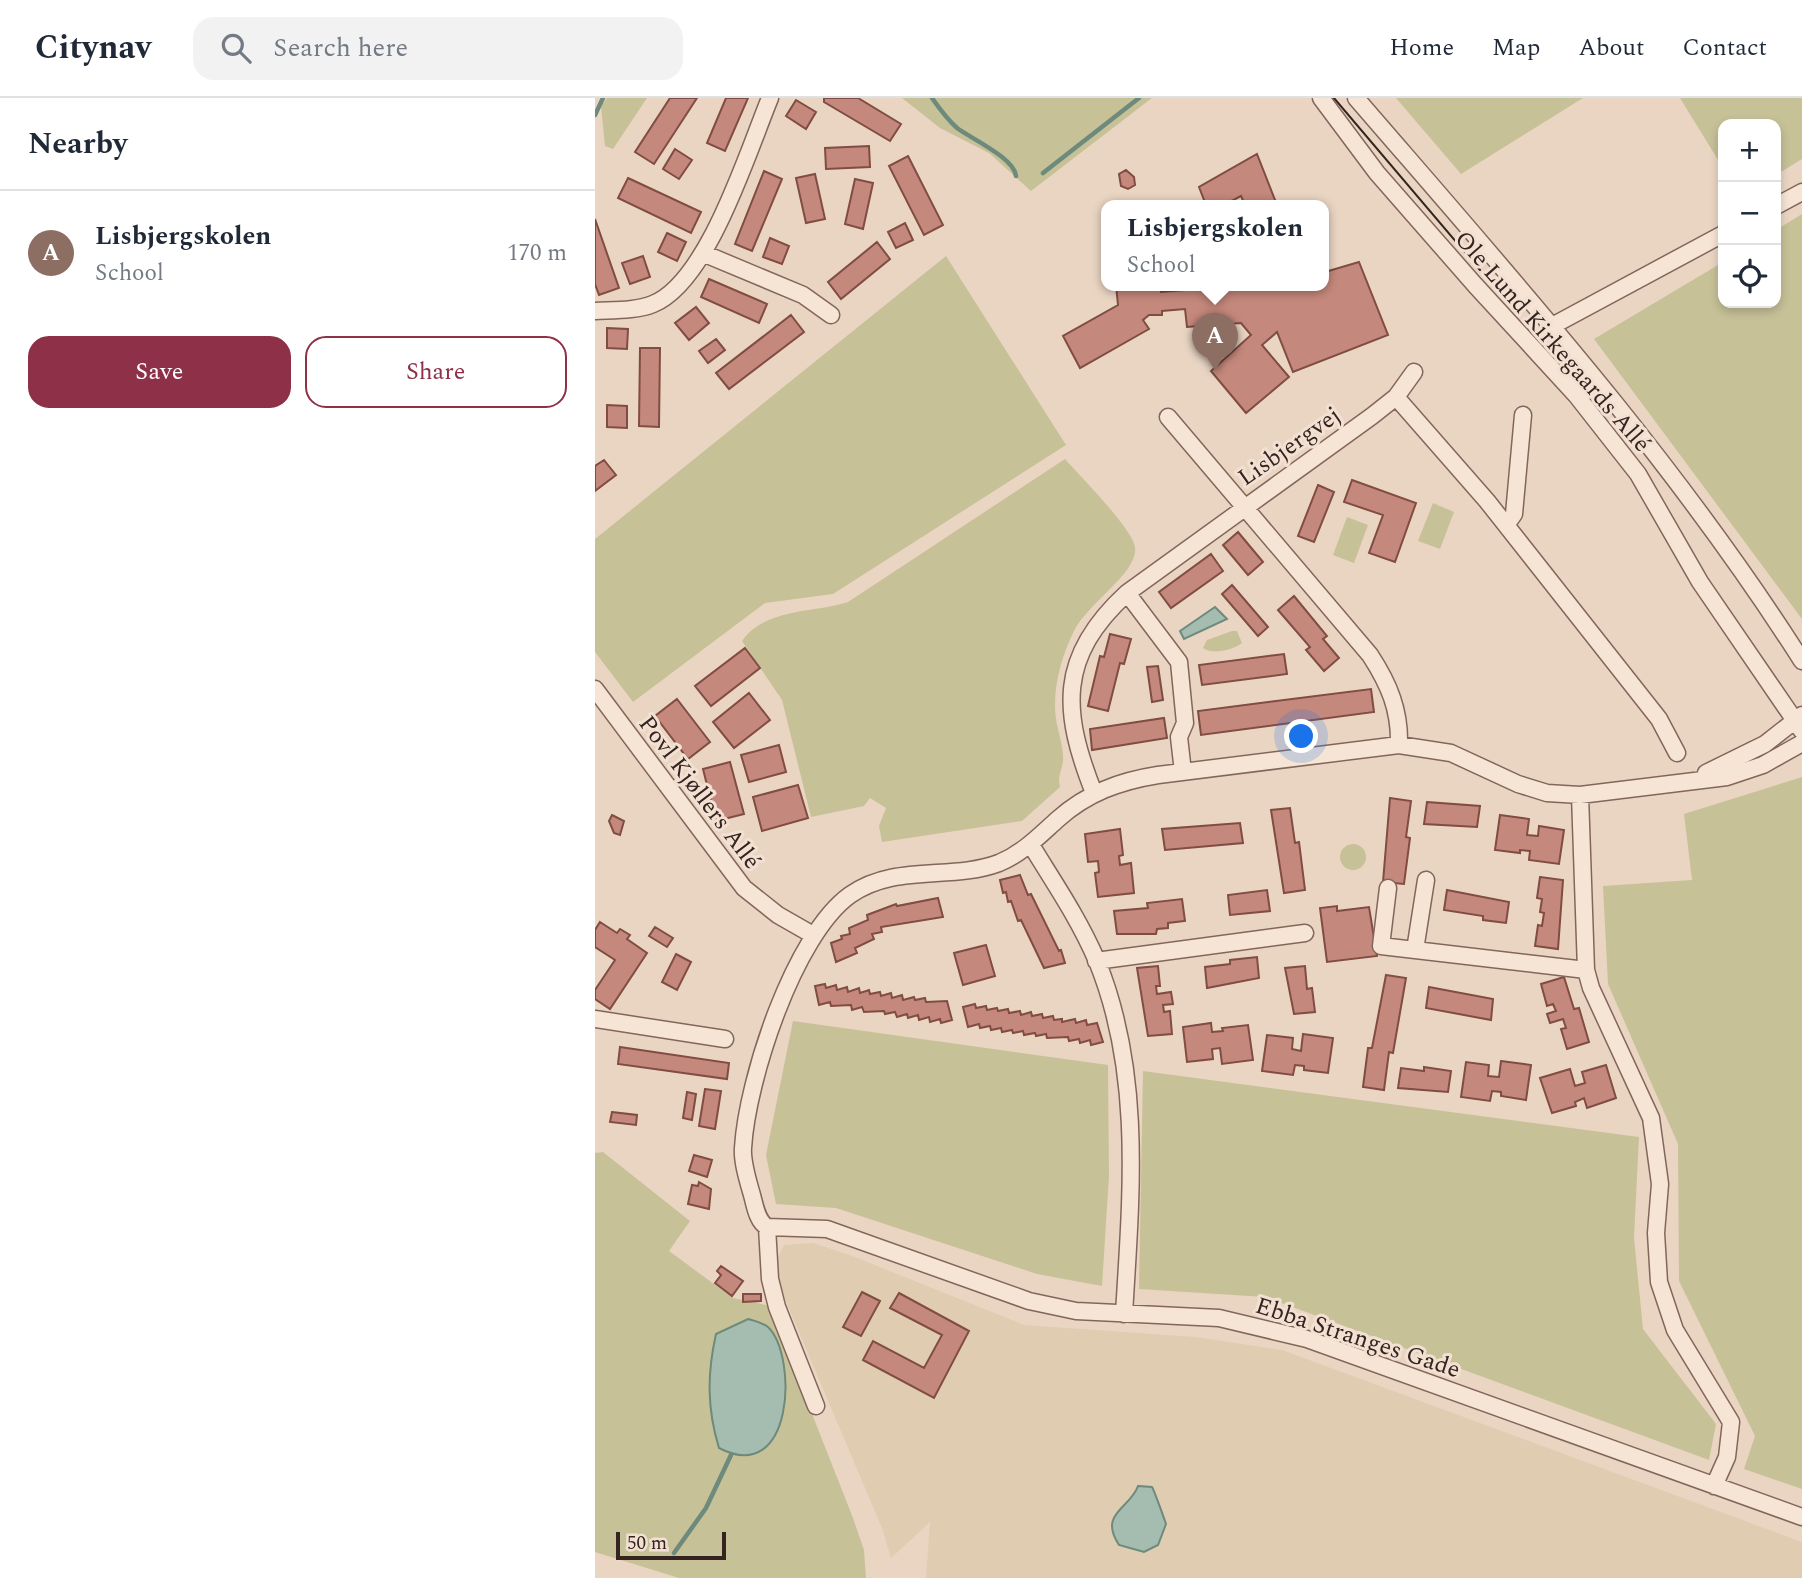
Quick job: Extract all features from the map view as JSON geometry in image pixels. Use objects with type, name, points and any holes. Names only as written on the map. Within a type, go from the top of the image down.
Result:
[{"type":"street","points":[[595,311],[654,304],[680,286],[705,254],[770,98]]},
{"type":"street","name":"Ole Lund Kirkegaards Allé","points":[[1321,98],[1377,173],[1468,278],[1576,395],[1638,474],[1693,571],[1799,722]]},
{"type":"street","name":"Ole Lund Kirkegaards Allé","points":[[1356,98],[1552,326],[1681,484],[1759,593],[1802,661]]},
{"type":"street","points":[[1781,203],[1802,192]]},
{"type":"street","points":[[1552,326],[1718,237]]},
{"type":"street","points":[[705,254],[803,295],[831,315]]},
{"type":"street","name":"Lisbjergvej","points":[[1168,416],[1244,506],[1396,397],[1413,372]]},
{"type":"street","points":[[1396,397],[1506,525],[1659,719],[1677,752]]},
{"type":"street","points":[[1506,525],[1514,514],[1523,415]]},
{"type":"street","points":[[1094,793],[1076,747],[1070,719],[1071,693],[1081,654],[1098,622],[1127,593],[1244,506],[1343,621],[1383,675],[1393,695],[1399,722],[1399,745]]},
{"type":"street","points":[[1127,593],[1179,662],[1185,723],[1179,737],[1182,772]]},
{"type":"street","name":"Povl Kjøllers Allé","points":[[595,689],[744,888],[778,915],[813,935]]},
{"type":"street","points":[[1687,781],[1730,764],[1799,722]]},
{"type":"street","points":[[816,1406],[777,1307],[770,1279],[767,1227],[761,1222],[757,1211],[743,1151],[760,1054],[813,935],[832,910],[864,887],[898,876],[998,863],[1031,845],[1059,817],[1094,793],[1127,780],[1399,745],[1451,753],[1518,784],[1547,793],[1580,795],[1727,777],[1763,765],[1802,743]]},
{"type":"street","points":[[1580,795],[1586,970],[1591,988],[1651,1118],[1660,1184],[1656,1233],[1659,1282],[1675,1330],[1731,1422],[1727,1457],[1714,1486]]},
{"type":"street","points":[[1031,845],[1064,893],[1096,961],[1114,1010],[1128,1094],[1133,1167],[1124,1314]]},
{"type":"street","points":[[1415,950],[1426,880]]},
{"type":"street","points":[[1388,888],[1381,946],[1586,970]]},
{"type":"street","points":[[1096,961],[1305,933]]},
{"type":"street","points":[[595,1019],[725,1039]]},
{"type":"street","name":"Ebba Stranges Gade","points":[[767,1227],[827,1229],[1029,1301],[1076,1311],[1219,1318],[1307,1339],[1802,1517]]},
{"type":"shaded area","points":[[607,98],[647,98],[613,149],[605,146],[601,106]]},
{"type":"shaded area","points":[[902,98],[1152,98],[1031,191],[989,153],[940,128]]},
{"type":"shaded area","points":[[1396,98],[1583,98],[1461,174]]},
{"type":"shaded area","points":[[1680,98],[1802,98],[1802,159],[1781,172],[1781,119],[1718,119],[1718,160]]},
{"type":"shaded area","points":[[1802,214],[1802,619],[1594,339],[1718,265],[1718,308],[1781,308],[1781,227]]},
{"type":"shaded area","points":[[946,256],[1066,445],[833,594],[765,603],[633,702],[595,652],[595,539]]},
{"type":"shaded area","points":[[1065,459],[1115,515],[1132,538],[1135,547],[1129,567],[1074,631],[1062,663],[1055,708],[1063,756],[1060,787],[1022,821],[882,842],[879,826],[886,808],[870,798],[864,806],[811,817],[782,700],[742,641],[752,630],[777,617],[848,602]]},
{"type":"shaded area","points":[[1433,503],[1454,512],[1440,549],[1418,541]]},
{"type":"shaded area","points":[[1347,517],[1368,525],[1354,563],[1333,555]]},
{"type":"shaded area","points":[[1215,607],[1227,619],[1184,639],[1180,631]]},
{"type":"shaded area","points":[[1237,631],[1242,643],[1223,651],[1203,648],[1207,640]]},
{"type":"shaded area","points":[[1802,777],[1802,1489],[1744,1469],[1755,1436],[1679,1281],[1678,1144],[1608,984],[1603,886],[1692,880],[1684,814]]},
{"type":"shaded area","points":[[1353,844],[1362,848],[1366,857],[1362,866],[1353,870],[1344,866],[1340,857],[1344,848]]},
{"type":"shaded area","points":[[793,1021],[1108,1065],[1109,1176],[1102,1286],[1037,1274],[836,1208],[776,1204],[766,1155]]},
{"type":"shaded area","points":[[1143,1071],[1639,1137],[1634,1238],[1643,1329],[1716,1424],[1709,1460],[1265,1297],[1139,1289]]},
{"type":"shaded area","points":[[603,1152],[690,1221],[669,1251],[733,1298],[766,1305],[772,1312],[853,1518],[864,1550],[866,1578],[679,1578],[595,1552],[595,1153]]},
{"type":"shaded area","points":[[813,1243],[850,1255],[1024,1325],[1195,1337],[1282,1350],[1802,1542],[1802,1578],[926,1578],[930,1522],[891,1558],[882,1528],[779,1285],[778,1257],[784,1245]]},
{"type":"shaded area","points":[[748,1319],[768,1327],[778,1342],[784,1364],[785,1388],[783,1413],[775,1434],[763,1450],[744,1455],[719,1448],[710,1405],[710,1377],[716,1334]]},
{"type":"shaded area","points":[[1138,1486],[1152,1487],[1166,1524],[1158,1545],[1144,1552],[1119,1545],[1112,1526],[1114,1518]]},
{"type":"building","points":[[670,98],[697,98],[654,164],[635,152]]},
{"type":"building","points":[[726,98],[748,98],[725,151],[707,143]]},
{"type":"building","points":[[824,98],[858,98],[901,124],[890,141],[824,102]]},
{"type":"building","points":[[796,100],[816,112],[806,129],[786,116]]},
{"type":"building","points":[[869,146],[870,167],[826,169],[825,148]]},
{"type":"building","points":[[675,149],[692,160],[679,179],[663,169]]},
{"type":"building","points":[[1257,154],[1275,200],[1243,200],[1241,196],[1233,200],[1204,200],[1199,187]]},
{"type":"building","points":[[908,156],[943,225],[924,235],[889,166]]},
{"type":"building","points":[[1126,170],[1134,177],[1135,185],[1128,189],[1121,186],[1119,174]]},
{"type":"building","points":[[764,171],[782,179],[752,251],[735,244]]},
{"type":"building","points":[[815,174],[825,219],[806,223],[796,178]]},
{"type":"building","points":[[628,178],[701,212],[691,233],[618,198]]},
{"type":"building","points":[[855,179],[873,183],[863,229],[845,224]]},
{"type":"building","points":[[595,219],[619,288],[599,295],[595,284]]},
{"type":"building","points":[[905,223],[913,240],[896,248],[888,232]]},
{"type":"building","points":[[667,233],[686,242],[677,261],[658,252]]},
{"type":"building","points":[[770,238],[789,246],[782,264],[763,257]]},
{"type":"building","points":[[877,242],[890,259],[841,299],[828,282]]},
{"type":"building","points":[[643,256],[650,277],[630,284],[622,263]]},
{"type":"building","points":[[1359,262],[1388,335],[1293,372],[1277,332],[1262,345],[1289,377],[1246,413],[1211,371],[1251,335],[1241,323],[1187,327],[1185,309],[1162,311],[1162,315],[1149,315],[1143,320],[1149,329],[1080,368],[1063,336],[1118,305],[1117,291],[1329,291],[1329,271]]},
{"type":"building","points":[[709,279],[767,304],[759,323],[701,297]]},
{"type":"building","points":[[696,307],[709,323],[689,340],[675,323]]},
{"type":"building","points":[[791,315],[804,332],[729,389],[716,373]]},
{"type":"building","points":[[607,328],[628,329],[627,349],[607,348]]},
{"type":"building","points":[[716,339],[725,350],[708,363],[699,351]]},
{"type":"building","points":[[640,348],[660,348],[659,427],[639,426]]},
{"type":"building","points":[[607,405],[627,406],[627,428],[607,427]]},
{"type":"building","points":[[604,460],[616,475],[595,491],[595,466]]},
{"type":"building","points":[[1352,480],[1416,503],[1395,562],[1369,553],[1383,515],[1344,502]]},
{"type":"building","points":[[1318,485],[1334,492],[1314,542],[1298,536]]},
{"type":"building","points":[[1238,532],[1263,562],[1248,575],[1223,545]]},
{"type":"building","points":[[1211,554],[1223,571],[1171,608],[1159,592]]},
{"type":"building","points":[[1232,585],[1268,627],[1258,636],[1222,594]]},
{"type":"building","points":[[1294,596],[1327,636],[1323,639],[1339,658],[1324,671],[1306,650],[1310,647],[1278,610]]},
{"type":"building","points":[[1110,634],[1131,639],[1124,664],[1120,663],[1108,711],[1088,706],[1100,656],[1104,657]]},
{"type":"building","points":[[745,648],[760,668],[711,706],[695,686]]},
{"type":"building","points":[[1284,654],[1287,674],[1202,685],[1199,665]]},
{"type":"building","points":[[1158,666],[1163,700],[1152,702],[1147,667]]},
{"type":"building","points":[[1371,689],[1374,712],[1201,735],[1198,711]]},
{"type":"building","points":[[749,693],[770,720],[734,748],[713,722]]},
{"type":"building","points":[[677,699],[710,742],[688,759],[655,716]]},
{"type":"building","points":[[1164,718],[1167,738],[1092,750],[1090,729]]},
{"type":"building","points":[[779,745],[786,772],[749,782],[741,755]]},
{"type":"building","points":[[730,762],[744,814],[716,821],[703,769]]},
{"type":"building","points":[[798,785],[808,818],[762,831],[753,797]]},
{"type":"building","points":[[1390,798],[1411,801],[1406,837],[1410,838],[1404,884],[1383,882]]},
{"type":"building","points":[[1427,802],[1480,806],[1477,827],[1424,824]]},
{"type":"building","points":[[1290,808],[1295,843],[1299,842],[1305,890],[1284,893],[1271,810]]},
{"type":"building","points":[[612,815],[624,821],[620,835],[614,833],[609,821]]},
{"type":"building","points":[[1500,815],[1529,819],[1527,835],[1538,836],[1539,826],[1564,830],[1559,864],[1529,860],[1530,851],[1520,850],[1520,853],[1495,850]]},
{"type":"building","points":[[1240,823],[1243,843],[1165,850],[1162,829]]},
{"type":"building","points":[[1120,829],[1123,855],[1119,856],[1120,865],[1131,863],[1134,893],[1098,897],[1095,873],[1099,872],[1098,861],[1088,862],[1085,834]]},
{"type":"building","points":[[1020,875],[1028,895],[1031,894],[1059,951],[1061,950],[1065,963],[1044,968],[1021,920],[1018,921],[1011,901],[1008,902],[1006,892],[1003,893],[1000,880]]},
{"type":"building","points":[[1540,877],[1563,880],[1558,949],[1535,946],[1538,925],[1542,926],[1544,913],[1540,912],[1542,899],[1537,898]]},
{"type":"building","points":[[1267,890],[1270,911],[1230,915],[1228,895]]},
{"type":"building","points":[[1447,890],[1509,902],[1506,923],[1483,920],[1483,916],[1444,910]]},
{"type":"building","points":[[938,898],[943,917],[881,927],[882,932],[872,934],[874,939],[855,948],[857,953],[836,962],[831,943],[850,934],[849,928],[868,920],[867,915],[896,904],[897,906]]},
{"type":"building","points":[[1182,899],[1185,921],[1168,923],[1168,928],[1157,929],[1156,934],[1117,934],[1114,911],[1148,908],[1147,903]]},
{"type":"building","points":[[1337,906],[1337,911],[1369,907],[1377,956],[1327,962],[1320,908]]},
{"type":"building","points":[[600,922],[617,933],[620,929],[630,935],[627,939],[647,953],[610,1009],[595,999],[595,990],[615,960],[595,947],[595,930]]},
{"type":"building","points":[[655,927],[673,938],[667,947],[649,936]]},
{"type":"building","points":[[986,945],[995,976],[963,985],[954,953]]},
{"type":"building","points":[[676,954],[691,962],[677,990],[662,982]]},
{"type":"building","points":[[1257,957],[1259,978],[1207,988],[1205,967],[1230,964],[1230,960]]},
{"type":"building","points":[[1158,966],[1160,986],[1156,986],[1157,994],[1171,992],[1173,1004],[1163,1005],[1164,1012],[1170,1011],[1172,1034],[1148,1036],[1137,968]]},
{"type":"building","points":[[1305,966],[1307,989],[1312,988],[1315,1012],[1294,1014],[1285,968]]},
{"type":"building","points":[[1386,975],[1406,978],[1393,1053],[1389,1052],[1384,1090],[1363,1087],[1368,1048],[1372,1048]]},
{"type":"building","points":[[1564,977],[1574,1009],[1579,1008],[1589,1042],[1567,1049],[1561,1029],[1566,1028],[1563,1019],[1550,1023],[1547,1014],[1556,1011],[1553,1004],[1547,1006],[1541,984]]},
{"type":"building","points":[[825,984],[826,988],[836,985],[837,990],[847,987],[848,992],[859,988],[860,993],[869,990],[870,994],[880,992],[881,996],[891,993],[892,998],[902,995],[903,1000],[914,997],[915,1000],[925,998],[926,1002],[947,1001],[952,1020],[930,1022],[929,1017],[919,1020],[918,1015],[897,1017],[895,1012],[864,1012],[862,1007],[852,1010],[851,1005],[831,1006],[830,1002],[819,1005],[815,986]]},
{"type":"building","points":[[1429,987],[1493,999],[1491,1020],[1426,1008]]},
{"type":"building","points":[[975,1004],[976,1008],[986,1006],[987,1010],[1008,1009],[1009,1013],[1020,1011],[1021,1015],[1031,1012],[1032,1016],[1042,1014],[1043,1018],[1053,1016],[1054,1020],[1062,1019],[1062,1022],[1075,1019],[1076,1023],[1086,1020],[1087,1025],[1097,1023],[1103,1042],[1091,1045],[1090,1040],[1080,1043],[1079,1039],[1069,1041],[1068,1037],[1047,1038],[1046,1034],[1024,1035],[1023,1031],[1013,1033],[1012,1030],[1002,1032],[1001,1028],[991,1030],[990,1026],[980,1028],[979,1024],[968,1027],[963,1007]]},
{"type":"building","points":[[1211,1023],[1212,1032],[1248,1025],[1253,1060],[1222,1064],[1220,1048],[1212,1049],[1213,1059],[1187,1062],[1183,1027]]},
{"type":"building","points":[[1303,1034],[1333,1038],[1328,1073],[1304,1070],[1304,1066],[1295,1065],[1293,1075],[1262,1071],[1267,1035],[1293,1038],[1292,1049],[1301,1051]]},
{"type":"building","points":[[620,1047],[729,1063],[727,1079],[618,1064]]},
{"type":"building","points":[[1501,1061],[1531,1065],[1526,1100],[1501,1096],[1501,1092],[1492,1091],[1490,1101],[1461,1097],[1466,1062],[1489,1065],[1488,1076],[1499,1077]]},
{"type":"building","points":[[1606,1065],[1616,1098],[1587,1108],[1584,1098],[1575,1102],[1576,1106],[1552,1113],[1540,1078],[1570,1069],[1575,1086],[1585,1083],[1582,1072]]},
{"type":"building","points":[[1424,1067],[1451,1071],[1448,1092],[1398,1088],[1401,1068],[1424,1071]]},
{"type":"building","points":[[705,1089],[721,1091],[715,1129],[699,1126]]},
{"type":"building","points":[[687,1092],[696,1094],[692,1120],[683,1118]]},
{"type":"building","points":[[612,1112],[637,1115],[636,1125],[610,1122]]},
{"type":"building","points":[[694,1155],[712,1160],[707,1177],[689,1171]]},
{"type":"building","points":[[699,1182],[711,1189],[709,1209],[688,1204],[692,1185],[698,1186]]},
{"type":"building","points":[[721,1266],[743,1281],[732,1296],[715,1283],[721,1275],[717,1271]]},
{"type":"building","points":[[862,1292],[880,1301],[861,1336],[843,1327]]},
{"type":"building","points":[[899,1293],[969,1331],[934,1398],[863,1360],[873,1341],[924,1368],[942,1335],[890,1308]]},
{"type":"building","points":[[743,1294],[761,1294],[761,1301],[743,1302]]},
{"type":"waterway","points":[[595,115],[603,98]]},
{"type":"waterway","points":[[932,98],[957,128],[1008,162],[1016,176]]},
{"type":"waterway","points":[[1043,173],[1139,98]]},
{"type":"waterway","points":[[674,1553],[706,1508],[731,1455]]},
{"type":"tram line","points":[[1334,98],[1480,270]]},
{"type":"place","name":"Lisbjergskolen","points":[[1215,371]]}]
